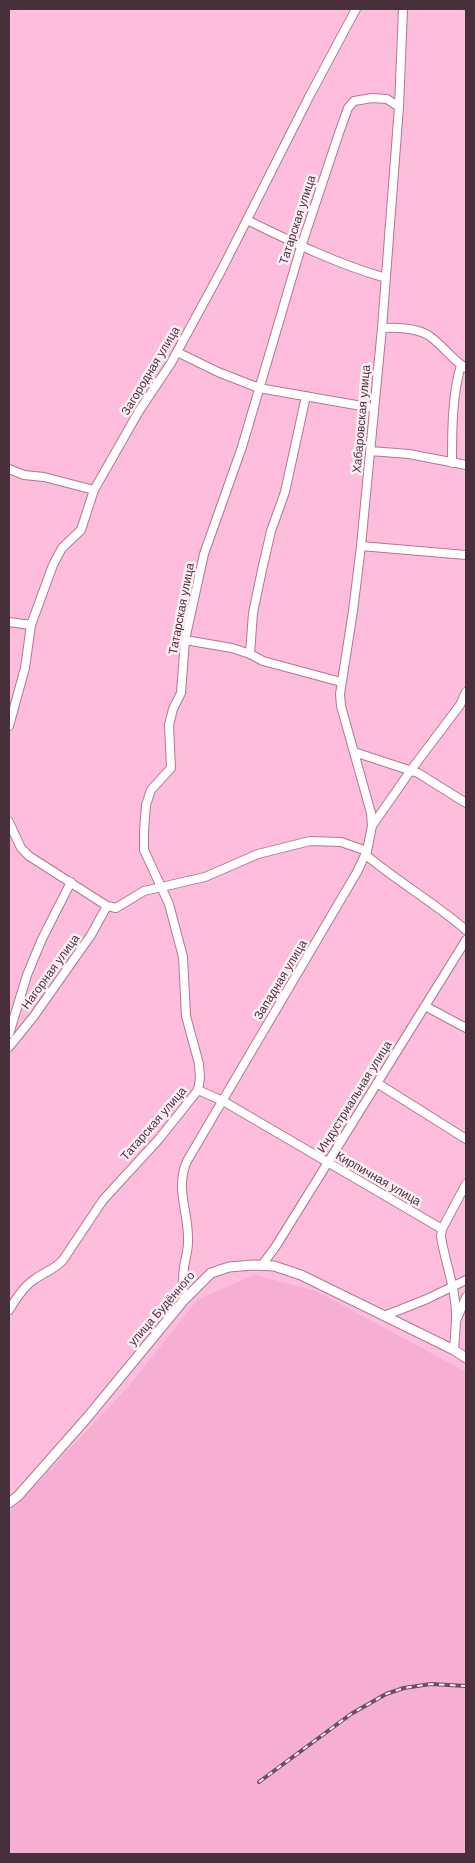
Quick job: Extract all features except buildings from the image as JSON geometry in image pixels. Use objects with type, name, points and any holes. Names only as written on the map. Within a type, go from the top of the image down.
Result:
[{"type":"street","name":"Загородная улица","points":[[9,726],[25,668],[31,625],[53,565],[62,548],[81,530],[94,490],[139,411],[177,352],[356,9]]},
{"type":"street","name":"Хабаровская улица","points":[[372,826],[341,706],[341,682],[353,611],[361,546],[382,328],[399,107],[403,9]]},
{"type":"street","name":"Татарская улица","points":[[9,1310],[18,1295],[35,1279],[55,1268],[63,1260],[103,1200],[159,1139],[198,1090],[200,1078],[199,1064],[186,1016],[183,957],[169,904],[144,850],[145,814],[151,790],[171,768],[169,725],[173,709],[181,693],[185,640],[204,554],[242,447],[301,247],[348,108],[354,101],[372,98],[387,99],[399,107]]},
{"type":"street","points":[[247,220],[301,247],[362,271],[386,278]]},
{"type":"street","points":[[382,328],[399,327],[427,334],[464,366],[458,376],[456,391],[452,463]]},
{"type":"street","points":[[177,352],[218,372],[259,388],[373,408]]},
{"type":"street","points":[[250,654],[253,613],[262,570],[271,532],[285,492],[306,396]]},
{"type":"street","points":[[370,451],[410,454],[466,466]]},
{"type":"street","points":[[9,469],[24,476],[44,477],[94,490]]},
{"type":"street","points":[[361,546],[466,555]]},
{"type":"street","points":[[9,622],[31,625]]},
{"type":"street","points":[[185,640],[232,648],[263,661],[341,682]]},
{"type":"street","name":"Западная улица","points":[[184,1300],[184,1268],[188,1250],[188,1238],[181,1185],[182,1173],[187,1161],[342,899],[366,853],[372,826],[460,705],[466,692]]},
{"type":"street","points":[[354,752],[411,770],[431,780],[466,803]]},
{"type":"street","points":[[9,822],[22,848],[37,861],[107,906],[116,908],[144,891],[204,877],[258,854],[310,841],[341,842],[366,853],[378,866],[425,898],[466,930]]},
{"type":"street","points":[[9,1034],[42,939],[70,882]]},
{"type":"street","name":"Нагорная улица","points":[[10,1044],[34,1016],[91,935],[107,906]]},
{"type":"street","name":"Индустриальная улица","points":[[262,1265],[276,1246],[466,940]]},
{"type":"street","points":[[425,1006],[466,1028]]},
{"type":"street","points":[[377,1083],[466,1139]]},
{"type":"street","name":"Кирпичная улица","points":[[198,1090],[223,1101],[442,1229]]},
{"type":"street","points":[[454,1350],[457,1304],[441,1237],[442,1229],[466,1184]]},
{"type":"street","name":"улица Будённого","points":[[9,1503],[18,1496],[86,1419],[184,1300],[211,1273],[229,1267],[274,1266],[301,1275],[454,1350],[466,1358]]},
{"type":"street","points":[[384,1316],[427,1300],[466,1280]]},
{"type":"street","points":[[456,1321],[466,1297]]},
{"type":"shaded area","points":[[255,1275],[316,1291],[466,1372],[466,1854],[9,1854],[9,1513],[129,1386],[198,1299]]},
{"type":"railway","points":[[259,1782],[351,1714],[386,1694],[404,1688],[431,1684],[466,1686]]}]
